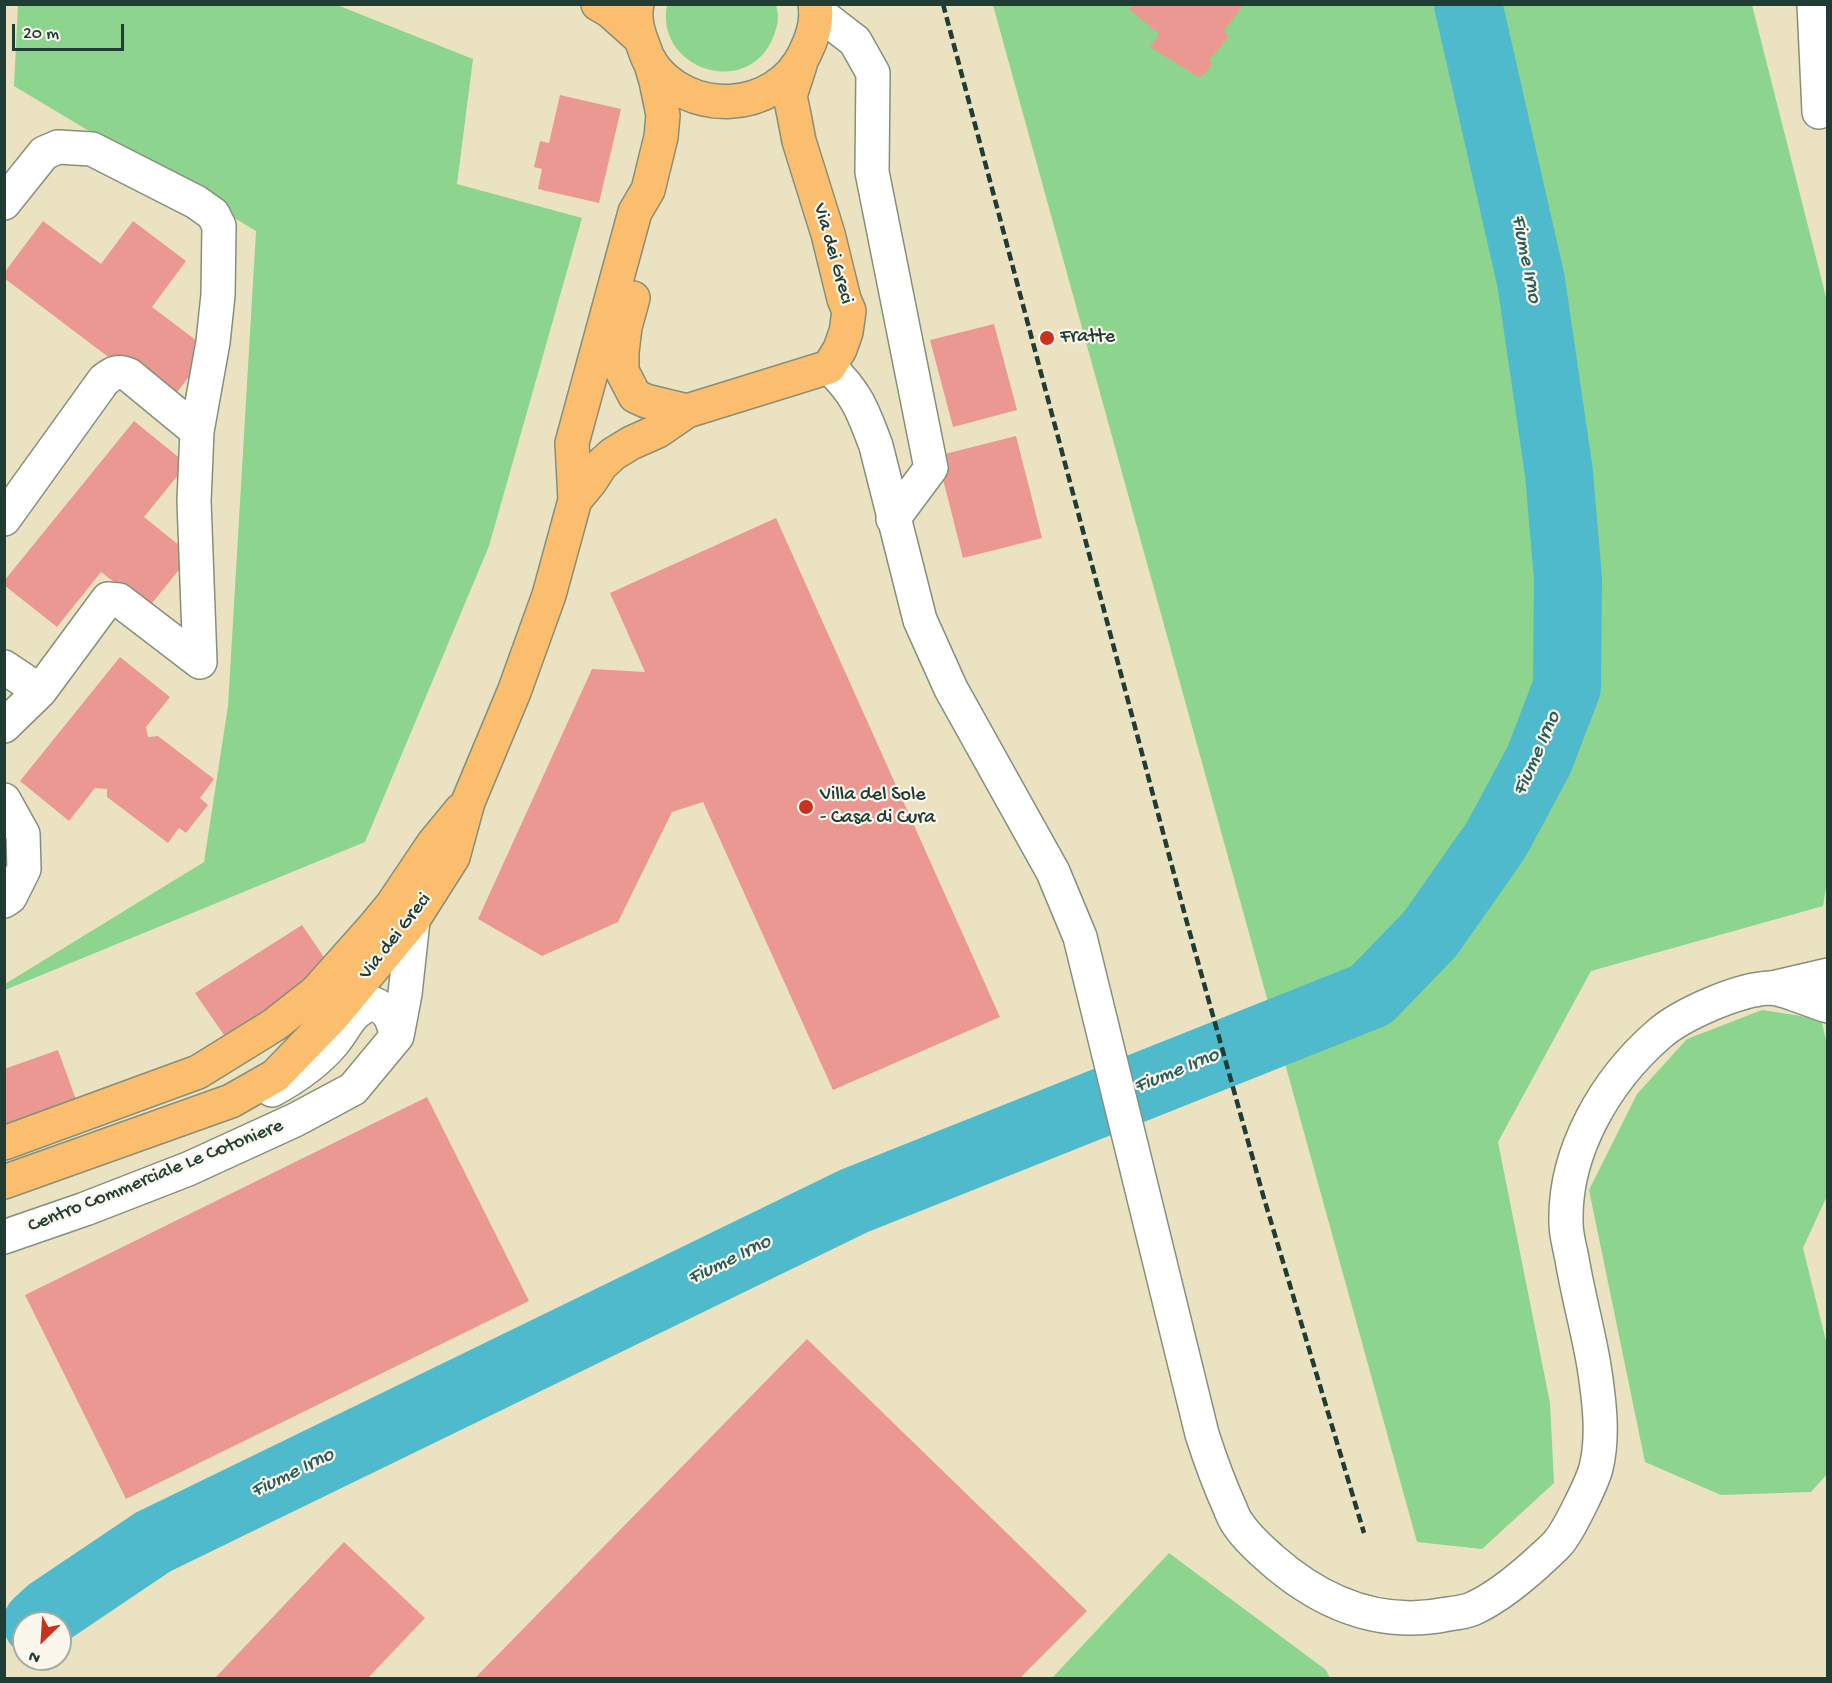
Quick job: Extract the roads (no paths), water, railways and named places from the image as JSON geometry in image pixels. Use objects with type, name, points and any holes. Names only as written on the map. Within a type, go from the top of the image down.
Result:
[{"type":"main road","points":[[598,4],[610,11],[644,49],[664,77],[682,90],[702,99],[724,102],[746,100],[766,93],[784,81],[800,65]]},
{"type":"main road","name":"Via dei Greci","points":[[4,1182],[231,1101],[275,1076],[333,1016],[413,920],[453,857],[468,802],[496,738],[549,596],[575,500],[572,443],[635,212],[648,190],[662,137],[663,115],[656,81],[644,49],[636,10],[637,4]]},
{"type":"main road","name":"Via dei Greci","points":[[575,500],[591,482],[601,465],[613,454],[658,431],[687,411],[829,367],[840,350],[849,311],[797,132],[790,96],[800,65],[812,39],[816,8]]},
{"type":"main road","name":"Via dei Greci","points":[[648,190],[656,208],[649,245],[625,327],[622,371],[635,396],[645,401],[687,411]]},
{"type":"main road","points":[[4,1143],[198,1072],[274,1025],[316,992],[386,913],[433,844],[468,802]]},
{"type":"street","points":[[1814,4],[1819,112]]},
{"type":"street","points":[[816,8],[855,41],[873,73],[872,172],[931,468],[893,519]]},
{"type":"street","points":[[4,203],[44,153],[58,147],[92,149],[196,202],[213,214],[219,225],[218,295],[213,342],[197,431],[194,501],[200,662],[119,600],[108,599],[40,691],[4,726]]},
{"type":"street","points":[[829,367],[858,400],[876,446],[920,620],[937,661],[1053,872],[1080,937],[1202,1434],[1220,1487],[1237,1524],[1263,1552],[1290,1575],[1322,1595],[1356,1611],[1401,1619],[1433,1617],[1470,1610],[1497,1595],[1530,1570],[1560,1542],[1596,1468],[1600,1426],[1588,1330],[1566,1225],[1568,1188],[1590,1123],[1607,1094],[1645,1047],[1667,1027],[1703,1007],[1746,992],[1827,975]]},
{"type":"street","points":[[4,519],[104,381],[113,373],[122,372],[129,375],[197,431]]},
{"type":"street","points":[[4,667],[40,691]]},
{"type":"street","points":[[4,800],[23,834],[24,869],[10,897],[4,901]]},
{"type":"street","points":[[399,1025],[413,920]]},
{"type":"street","points":[[1772,988],[1827,1006]]},
{"type":"street","points":[[231,1101],[262,1096],[286,1083],[333,1043],[349,1019],[361,1008],[372,1003],[382,1008],[399,1025]]},
{"type":"street","name":"Centro Commerciale Le Cotoniere","points":[[4,1237],[85,1209],[188,1168],[295,1120],[354,1089],[399,1025]]},
{"type":"waterway","name":"Fiume Irno","points":[[50,1611],[153,1542],[854,1201],[1371,995],[1430,934],[1496,840],[1539,760],[1567,687],[1568,579],[1559,473],[1531,281],[1468,4]]},
{"type":"railway","points":[[943,4],[1186,919],[1263,1195],[1364,1533]]},
{"type":"place","name":"Fratte","points":[[1047,338]]},
{"type":"place","name":"Villa del Sole - Casa di Cura","points":[[806,807]]}]
